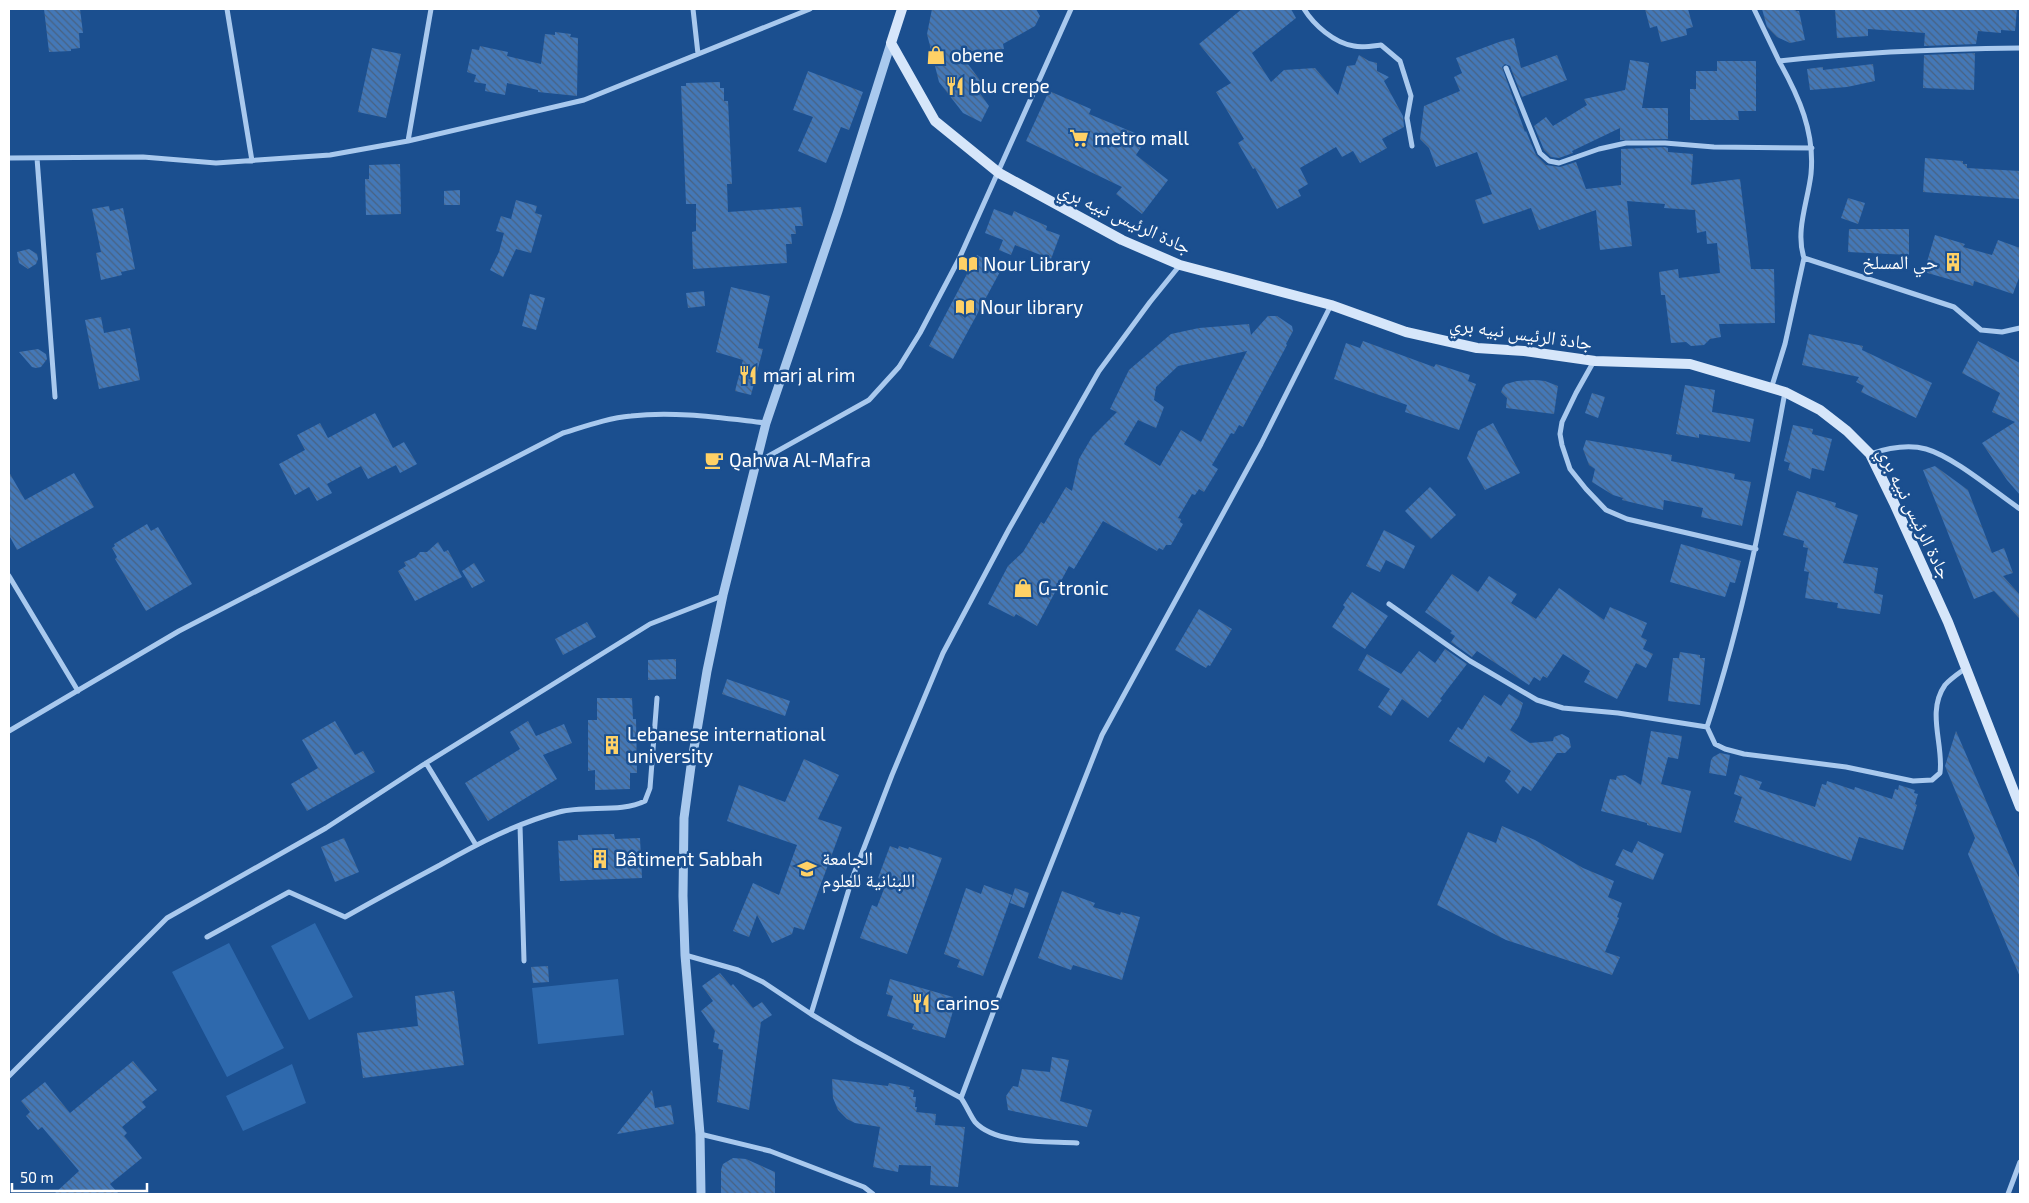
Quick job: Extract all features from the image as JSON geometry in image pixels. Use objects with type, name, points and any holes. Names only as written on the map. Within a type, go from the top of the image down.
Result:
[{"type":"main road","points":[[891,43],[902,9]]},
{"type":"main road","name":"جادة الرئيس نبيه بري","points":[[891,43],[935,121],[999,173],[1122,240],[1180,265],[1331,306],[1406,332],[1477,348],[1595,361],[1690,364],[1785,392],[1820,410],[1847,431],[1870,454],[1948,622],[2020,807]]},
{"type":"street","points":[[227,9],[252,161]]},
{"type":"street","points":[[408,141],[431,9]]},
{"type":"street","points":[[693,9],[698,54]]},
{"type":"street","points":[[9,158],[143,157],[216,163],[330,155],[408,141],[584,100],[810,9]]},
{"type":"street","points":[[756,463],[869,400],[899,367],[920,333],[959,259],[1071,9]]},
{"type":"street","points":[[1304,9],[1334,38],[1354,46],[1381,45],[1400,61],[1411,96],[1407,118],[1412,146]]},
{"type":"street","points":[[1754,9],[1795,90],[1808,126],[1812,148],[1811,175],[1804,211],[1801,250],[1804,258],[1785,344],[1771,389]]},
{"type":"street","points":[[701,1194],[700,1134],[685,955],[683,896],[684,818],[707,671],[723,596],[766,423],[838,211],[891,43]]},
{"type":"street","points":[[1779,61],[1851,53],[1959,48],[2020,48]]},
{"type":"street","points":[[1506,68],[1540,153],[1549,160],[1559,163],[1599,149],[1626,143],[1665,143],[1765,149],[1812,148]]},
{"type":"street","points":[[37,158],[55,397]]},
{"type":"street","points":[[1804,258],[1954,307],[1981,330],[2002,332],[2020,328]]},
{"type":"street","points":[[811,1014],[852,879],[892,775],[943,653],[1009,529],[1099,371],[1180,265]]},
{"type":"street","points":[[961,1098],[1102,735],[1261,444],[1331,306]]},
{"type":"street","points":[[1595,361],[1576,392],[1562,422],[1560,434],[1570,468],[1586,489],[1606,510],[1627,519],[1756,549]]},
{"type":"street","points":[[1785,392],[1756,549],[1738,627],[1707,727],[1715,744],[1744,754],[1846,767],[1913,781],[1932,780],[1940,773],[1941,762],[1936,712],[1938,698],[1945,684],[1966,668]]},
{"type":"street","points":[[9,731],[180,631],[563,433],[602,421],[630,416],[662,414],[700,415],[766,423]]},
{"type":"street","points":[[1870,454],[1888,448],[1926,449],[1950,460],[2020,509]]},
{"type":"street","points":[[9,576],[78,691]]},
{"type":"street","points":[[9,1076],[167,918],[326,828],[426,762],[650,624],[723,596]]},
{"type":"street","points":[[1389,604],[1470,661],[1536,700],[1563,708],[1618,713],[1707,727]]},
{"type":"street","points":[[207,937],[289,892],[346,917],[476,845],[520,825],[559,812],[594,807],[634,806],[645,801],[650,788],[657,698]]},
{"type":"street","points":[[426,762],[476,845]]},
{"type":"street","points":[[520,825],[524,961]]},
{"type":"street","points":[[685,955],[738,970],[764,982],[811,1014],[961,1098],[976,1122],[990,1132],[1011,1139],[1077,1143]]},
{"type":"street","points":[[700,1134],[770,1151],[864,1187],[873,1194]]},
{"type":"street","points":[[2008,1194],[2020,1162]]},
{"type":"shaded area","points":[[315,923],[353,997],[309,1020],[271,946]]},
{"type":"shaded area","points":[[229,943],[284,1048],[227,1077],[172,972]]},
{"type":"shaded area","points":[[618,979],[624,1035],[538,1044],[532,988]]},
{"type":"shaded area","points":[[292,1064],[306,1103],[243,1131],[226,1096]]},
{"type":"building","points":[[44,9],[80,9],[83,33],[79,33],[80,48],[71,49],[71,51],[49,52]]},
{"type":"building","points":[[932,9],[1036,9],[1040,16],[1035,26],[1003,44],[1004,49],[959,52],[985,87],[979,92],[989,106],[981,122],[963,113],[939,82],[927,34]]},
{"type":"building","points":[[1242,9],[1291,9],[1296,18],[1252,53],[1271,82],[1284,70],[1315,68],[1338,95],[1347,66],[1355,65],[1359,55],[1377,63],[1377,71],[1389,77],[1384,81],[1403,116],[1404,127],[1382,139],[1387,148],[1360,163],[1353,151],[1342,157],[1336,147],[1300,168],[1308,184],[1298,190],[1301,196],[1277,209],[1255,168],[1253,169],[1238,143],[1244,139],[1216,92],[1231,83],[1199,44]]},
{"type":"building","points":[[1645,9],[1688,9],[1693,27],[1686,29],[1687,35],[1661,42],[1657,26],[1650,28]]},
{"type":"building","points":[[1762,9],[1795,9],[1799,11],[1805,40],[1790,43],[1777,37],[1767,27]]},
{"type":"building","points":[[1835,9],[2017,9],[2015,31],[2001,30],[2001,33],[1978,31],[1976,44],[1924,46],[1925,33],[1868,29],[1868,36],[1837,38]]},
{"type":"building","points":[[555,32],[571,34],[570,37],[578,38],[577,96],[538,92],[538,90],[507,83],[505,95],[485,91],[486,84],[474,82],[476,75],[467,72],[472,49],[479,50],[480,46],[508,52],[507,56],[541,64],[545,34],[555,35]]},
{"type":"building","points":[[1514,38],[1521,68],[1557,55],[1567,80],[1522,97],[1510,66],[1505,64],[1502,67],[1525,132],[1536,155],[1546,165],[1560,167],[1576,162],[1586,189],[1621,185],[1621,149],[1665,147],[1668,148],[1668,152],[1693,154],[1691,185],[1740,179],[1751,269],[1774,269],[1775,323],[1719,324],[1721,337],[1710,339],[1704,345],[1691,346],[1686,342],[1671,343],[1665,295],[1661,295],[1659,272],[1678,269],[1679,278],[1720,273],[1717,243],[1707,244],[1706,231],[1697,233],[1695,210],[1664,208],[1665,204],[1627,201],[1632,246],[1600,250],[1596,210],[1539,230],[1531,208],[1483,224],[1475,200],[1492,194],[1477,152],[1436,167],[1429,148],[1420,139],[1424,106],[1460,91],[1454,77],[1462,73],[1456,58]]},
{"type":"building","points":[[372,48],[401,54],[386,118],[358,112]]},
{"type":"building","points":[[1975,53],[1974,90],[1923,88],[1924,55]]},
{"type":"building","points":[[1630,60],[1649,63],[1642,108],[1668,108],[1668,139],[1620,140],[1620,128],[1572,151],[1573,153],[1559,158],[1551,157],[1544,150],[1534,126],[1546,117],[1553,126],[1587,105],[1584,99],[1625,90]]},
{"type":"building","points":[[1717,61],[1756,61],[1756,111],[1738,111],[1739,120],[1690,120],[1690,89],[1696,89],[1696,71],[1717,71]]},
{"type":"building","points":[[1873,64],[1875,81],[1847,87],[1810,90],[1807,69],[1823,67],[1823,70]]},
{"type":"building","points":[[808,71],[863,92],[849,130],[841,127],[826,163],[798,151],[813,117],[793,110]]},
{"type":"building","points":[[720,82],[720,88],[724,88],[724,101],[728,101],[732,184],[727,184],[728,212],[801,207],[803,226],[795,226],[796,234],[791,234],[792,244],[786,244],[787,263],[693,269],[692,232],[696,231],[696,204],[686,204],[681,86],[686,86],[686,83]]},
{"type":"building","points":[[1049,91],[1091,109],[1089,114],[1147,138],[1136,155],[1168,180],[1142,214],[1116,194],[1122,187],[1026,141]]},
{"type":"building","points":[[1925,158],[1963,161],[1963,164],[1967,164],[1967,168],[2020,171],[2020,199],[1923,192]]},
{"type":"building","points":[[400,164],[401,214],[366,215],[365,179],[369,179],[369,165]]},
{"type":"building","points":[[460,190],[460,205],[444,205],[444,191]]},
{"type":"building","points":[[1848,198],[1865,203],[1858,224],[1841,218]]},
{"type":"building","points":[[516,200],[537,206],[535,213],[542,215],[531,253],[516,249],[503,277],[490,270],[499,252],[504,233],[496,231],[501,216],[511,219]]},
{"type":"building","points":[[109,206],[110,211],[123,208],[135,269],[121,272],[122,275],[101,280],[96,253],[101,252],[92,209]]},
{"type":"building","points":[[994,209],[1012,216],[1014,211],[1047,226],[1046,230],[1060,235],[1051,259],[1015,245],[1011,255],[999,250],[1003,240],[985,233]]},
{"type":"building","points":[[1849,229],[1909,229],[1909,255],[1848,252]]},
{"type":"building","points":[[1935,235],[1965,244],[1963,247],[1992,255],[1998,240],[2020,248],[2020,275],[2013,294],[1974,281],[1973,286],[1924,272]]},
{"type":"building","points":[[29,249],[37,254],[38,259],[36,264],[28,269],[19,263],[17,252]]},
{"type":"building","name":"Nour library","points":[[977,255],[1002,268],[953,359],[929,346]]},
{"type":"building","points":[[731,287],[770,296],[758,348],[763,349],[751,395],[735,391],[743,360],[716,352]]},
{"type":"building","points":[[704,291],[705,306],[688,308],[686,293]]},
{"type":"building","points":[[530,294],[545,298],[536,330],[522,326]]},
{"type":"building","points":[[1268,316],[1277,316],[1292,326],[1293,331],[1243,427],[1239,425],[1234,434],[1231,433],[1212,465],[1218,469],[1204,492],[1199,489],[1195,495],[1192,494],[1178,518],[1181,519],[1180,522],[1183,524],[1171,545],[1166,545],[1163,550],[1159,548],[1157,551],[1103,521],[1074,569],[1069,566],[1037,626],[1016,614],[1014,617],[988,604],[1008,566],[1023,552],[1041,522],[1044,524],[1066,487],[1072,491],[1079,459],[1092,437],[1117,412],[1110,409],[1129,370],[1171,334],[1199,328],[1249,324],[1251,335]],"holes":[[[1247,351],[1201,442],[1181,430],[1160,466],[1124,444],[1138,420],[1156,428],[1164,407],[1154,400],[1156,387],[1178,366]]]},
{"type":"building","points":[[101,317],[104,333],[130,328],[140,380],[99,389],[85,320]]},
{"type":"building","points":[[1809,334],[1863,346],[1862,350],[1932,383],[1916,418],[1861,392],[1864,386],[1856,382],[1859,377],[1802,365]]},
{"type":"building","points":[[1363,341],[1434,367],[1436,364],[1470,375],[1468,381],[1476,384],[1459,430],[1405,412],[1407,405],[1334,379],[1346,343],[1360,348]]},
{"type":"building","points":[[1978,341],[2020,363],[2020,495],[2007,480],[1982,443],[2015,422],[1992,412],[2000,393],[1962,373]]},
{"type":"building","points":[[38,349],[46,354],[47,359],[41,367],[36,368],[32,367],[19,352]]},
{"type":"building","points":[[1535,380],[1545,381],[1558,386],[1554,414],[1506,408],[1507,398],[1501,392],[1506,384]]},
{"type":"building","points":[[1685,385],[1715,390],[1712,412],[1754,419],[1750,442],[1699,434],[1699,438],[1676,434]]},
{"type":"building","points":[[1592,393],[1605,397],[1598,418],[1585,413]]},
{"type":"building","points":[[375,413],[393,448],[404,442],[417,464],[400,473],[396,465],[368,479],[361,466],[327,484],[332,493],[317,501],[309,487],[295,495],[279,464],[305,450],[297,435],[320,423],[328,438]]},
{"type":"building","points":[[1493,423],[1520,473],[1485,490],[1467,458],[1478,431]]},
{"type":"building","points":[[1793,425],[1813,429],[1812,434],[1832,439],[1824,471],[1812,468],[1810,479],[1788,470],[1790,463],[1784,461]]},
{"type":"building","points":[[1586,440],[1672,455],[1671,461],[1735,474],[1734,479],[1751,482],[1742,526],[1701,517],[1703,508],[1664,500],[1663,510],[1622,500],[1623,498],[1613,495],[1592,482],[1595,469],[1589,465],[1583,449]]},
{"type":"building","points":[[1935,466],[1968,490],[1992,553],[2004,548],[2013,573],[2003,576],[2020,595],[2020,619],[1994,591],[1974,599],[1923,470]]},
{"type":"building","points":[[9,472],[25,500],[74,473],[94,507],[17,550],[9,535]]},
{"type":"building","points":[[1430,487],[1456,515],[1431,539],[1405,511]]},
{"type":"building","points":[[1797,491],[1836,503],[1835,507],[1858,515],[1843,563],[1878,568],[1874,593],[1883,595],[1880,614],[1837,608],[1838,603],[1805,598],[1809,572],[1804,571],[1808,548],[1803,547],[1804,541],[1783,535]]},
{"type":"building","points":[[147,524],[151,531],[158,527],[192,584],[146,611],[115,559],[117,557],[112,548],[115,546],[114,544]]},
{"type":"building","points":[[1384,530],[1415,546],[1404,569],[1386,560],[1380,572],[1366,566]]},
{"type":"building","points":[[438,542],[444,552],[448,550],[462,577],[415,601],[398,571],[406,566],[404,562],[416,557],[420,552],[427,552]]},
{"type":"building","points":[[1681,544],[1741,561],[1735,583],[1730,582],[1725,597],[1670,582]]},
{"type":"building","points":[[474,563],[485,581],[472,588],[462,571]]},
{"type":"building","points":[[1452,574],[1478,592],[1489,576],[1517,594],[1511,603],[1536,619],[1559,588],[1604,620],[1610,607],[1647,623],[1641,637],[1647,640],[1643,649],[1653,654],[1646,668],[1636,663],[1617,699],[1584,682],[1590,671],[1563,654],[1547,678],[1543,676],[1540,681],[1534,677],[1529,685],[1477,651],[1472,657],[1451,642],[1455,636],[1450,633],[1452,631],[1425,612]]},
{"type":"building","points":[[1352,592],[1388,616],[1365,649],[1332,627]]},
{"type":"building","points":[[1199,609],[1232,629],[1210,666],[1208,665],[1206,668],[1175,650]]},
{"type":"building","points":[[587,622],[596,637],[563,655],[555,639]]},
{"type":"building","points":[[1445,649],[1467,664],[1428,718],[1402,699],[1391,716],[1378,707],[1390,689],[1358,670],[1367,654],[1401,674],[1419,651],[1435,663]]},
{"type":"building","points":[[1680,652],[1700,655],[1700,658],[1705,658],[1700,705],[1668,701],[1673,658],[1679,658]]},
{"type":"building","points":[[676,659],[676,679],[648,680],[648,660]]},
{"type":"building","points":[[727,679],[790,701],[785,716],[722,694]]},
{"type":"building","points":[[1509,694],[1523,703],[1519,716],[1510,730],[1530,743],[1553,741],[1554,737],[1562,734],[1569,738],[1571,747],[1565,753],[1557,753],[1531,791],[1523,786],[1518,794],[1505,781],[1511,771],[1488,756],[1484,763],[1449,741],[1458,727],[1462,730],[1484,695],[1501,706]]},
{"type":"building","name":"Lebanese international university","points":[[597,698],[632,698],[633,719],[636,719],[637,773],[630,773],[630,789],[595,790],[595,770],[588,771],[588,720],[597,720]]},
{"type":"building","points":[[335,721],[355,755],[363,751],[375,772],[307,811],[291,784],[318,768],[302,740]]},
{"type":"building","points":[[528,721],[536,736],[564,724],[572,743],[543,755],[557,779],[488,821],[465,783],[520,749],[510,732]]},
{"type":"building","points":[[1651,731],[1682,736],[1678,759],[1668,757],[1661,784],[1691,791],[1681,833],[1601,811],[1610,779],[1616,780],[1617,776],[1625,775],[1641,785]]},
{"type":"building","points":[[1956,731],[2020,880],[2020,977],[1968,854],[1975,838],[1945,766]]},
{"type":"building","points":[[1720,753],[1730,755],[1726,776],[1709,773],[1711,760]]},
{"type":"building","name":"الجامعة اللبنانية للعلوم","points":[[804,759],[839,775],[818,819],[842,827],[804,930],[794,927],[792,934],[772,943],[757,915],[749,937],[733,931],[753,883],[779,895],[797,845],[727,821],[739,785],[785,802]]},
{"type":"building","points":[[1740,775],[1762,782],[1759,789],[1815,807],[1822,784],[1826,785],[1827,781],[1854,790],[1855,787],[1892,799],[1895,789],[1898,790],[1899,785],[1915,790],[1914,793],[1918,794],[1915,804],[1917,805],[1903,850],[1859,837],[1851,861],[1734,822],[1742,797],[1734,794]]},
{"type":"building","points":[[1502,826],[1535,840],[1583,868],[1614,881],[1608,897],[1622,903],[1617,917],[1619,918],[1605,952],[1620,957],[1612,975],[1506,940],[1437,905],[1468,832],[1496,843]]},
{"type":"building","name":"Bâtiment Sabbah","points":[[614,834],[615,839],[640,838],[642,878],[560,881],[558,841],[578,840],[578,835]]},
{"type":"building","points":[[344,838],[359,872],[335,882],[321,847]]},
{"type":"building","points":[[1638,841],[1664,854],[1653,880],[1615,865],[1623,849],[1632,853]]},
{"type":"building","points":[[890,846],[898,849],[899,846],[908,849],[909,847],[942,858],[907,954],[860,938],[872,905],[877,907],[887,881],[878,878]]},
{"type":"building","points":[[984,885],[1012,895],[983,976],[957,967],[960,960],[944,954],[966,888],[981,894]]},
{"type":"building","points":[[1015,888],[1029,893],[1024,908],[1010,903]]},
{"type":"building","points":[[1062,891],[1095,903],[1093,907],[1120,915],[1121,912],[1140,917],[1122,980],[1073,965],[1071,970],[1038,958]]},
{"type":"building","points":[[548,966],[549,982],[533,983],[531,967]]},
{"type":"building","points":[[720,973],[731,986],[733,984],[753,1008],[762,1002],[772,1015],[761,1022],[749,1110],[717,1102],[723,1050],[718,1049],[719,1044],[713,1042],[715,1031],[701,1011],[713,1001],[702,986]]},
{"type":"building","name":"carinos","points":[[890,979],[953,997],[949,1010],[953,1011],[945,1038],[912,1029],[914,1024],[887,1016],[893,996],[886,994]]},
{"type":"building","points":[[454,991],[464,1065],[363,1078],[357,1033],[418,1026],[415,996]]},
{"type":"building","points":[[1052,1057],[1069,1060],[1060,1101],[1092,1110],[1087,1127],[1008,1110],[1006,1096],[1013,1086],[1018,1087],[1022,1069],[1050,1072]]},
{"type":"building","points":[[133,1061],[157,1090],[142,1102],[146,1107],[122,1127],[127,1133],[124,1136],[142,1158],[110,1184],[119,1194],[54,1194],[79,1171],[42,1127],[38,1130],[26,1116],[30,1112],[21,1101],[45,1082],[70,1113]]},
{"type":"building","points":[[832,1079],[888,1086],[889,1083],[910,1087],[909,1089],[914,1090],[913,1097],[916,1097],[916,1112],[936,1114],[935,1125],[965,1127],[958,1187],[930,1185],[931,1166],[899,1165],[898,1172],[873,1167],[880,1127],[855,1123],[847,1119],[838,1110],[833,1098]]},
{"type":"building","points":[[652,1090],[655,1108],[671,1105],[674,1124],[617,1134]]},
{"type":"building","points":[[733,1158],[746,1159],[775,1172],[775,1194],[721,1194],[721,1170],[723,1164]]},
{"type":"place","name":"obene","points":[[936,55]]},
{"type":"place","name":"blu crepe","points":[[955,86]]},
{"type":"place","name":"metro mall","points":[[1079,138]]},
{"type":"place","name":"حي المسلخ","points":[[1953,262]]},
{"type":"place","name":"Nour Library","points":[[968,264]]},
{"type":"place","name":"Nour library","points":[[965,307]]},
{"type":"place","name":"marj al rim","points":[[748,375]]},
{"type":"place","name":"Qahwa Al-Mafra","points":[[714,460]]},
{"type":"place","name":"G-tronic","points":[[1023,588]]},
{"type":"place","name":"Lebanese international university","points":[[612,745]]},
{"type":"place","name":"Bâtiment Sabbah","points":[[600,859]]},
{"type":"place","name":"الجامعة اللبنانية للعلوم","points":[[807,869]]},
{"type":"place","name":"carinos","points":[[921,1003]]}]
